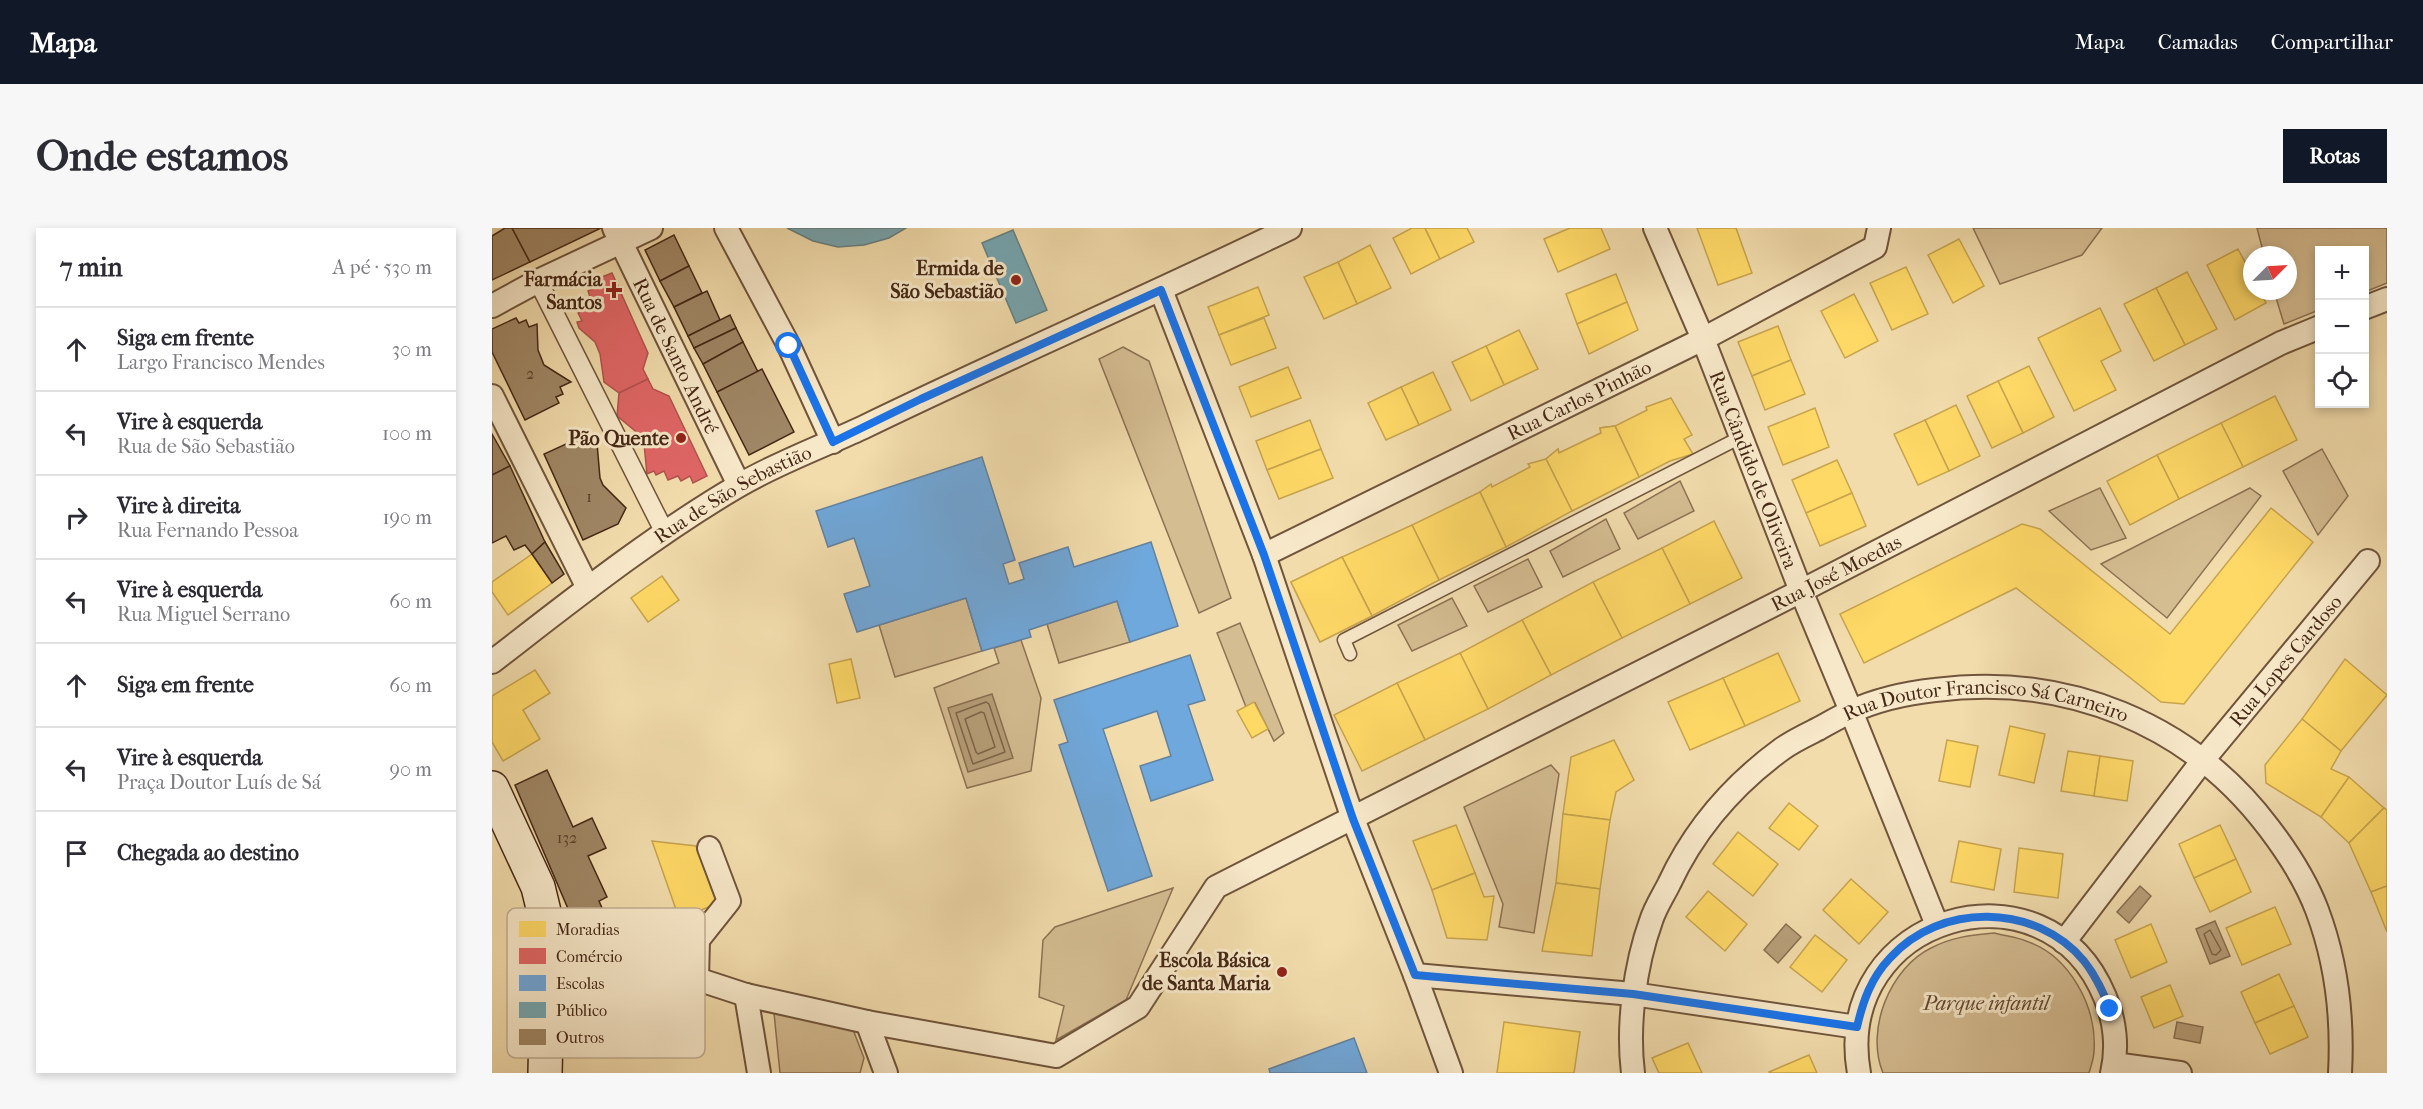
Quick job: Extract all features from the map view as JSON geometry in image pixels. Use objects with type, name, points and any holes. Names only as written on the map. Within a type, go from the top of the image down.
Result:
[{"type":"main road","points":[[492,788],[538,887],[543,908]]},
{"type":"main road","points":[[545,1058],[545,1073]]},
{"type":"street","points":[[492,306],[617,235],[651,228]]},
{"type":"street","points":[[726,228],[789,346],[833,442]]},
{"type":"street","name":"Rua de São Sebastião","points":[[492,662],[588,588],[665,533],[739,485],[1290,228]]},
{"type":"street","name":"Rua Cândido de Oliveira","points":[[1655,228],[1703,339],[1801,591],[1936,925]]},
{"type":"street","name":"Rua Carlos Pinhão","points":[[1264,555],[1703,339],[1875,247],[1879,228]]},
{"type":"street","name":"Rua de Santo André","points":[[617,235],[739,485]]},
{"type":"street","points":[[538,281],[665,533]]},
{"type":"street","points":[[1161,290],[1264,555],[1353,819],[1451,1073]]},
{"type":"street","points":[[2369,306],[2387,298]]},
{"type":"street","name":"Rua José Moedas","points":[[705,981],[746,995],[867,1022],[1056,1056],[1138,1007],[1216,887],[1801,591],[2281,344],[2315,329]]},
{"type":"street","points":[[492,396],[588,588]]},
{"type":"street","name":"Rua Lopes Cardoso","points":[[2064,942],[2203,760],[2368,561]]},
{"type":"street","name":"Rua Doutor Francisco Sá Carneiro","points":[[1633,1073],[1630,1055],[1633,994],[1651,921],[1682,855],[1727,796],[1783,748],[1851,711],[1908,693],[1969,685],[2032,688],[2093,702],[2132,718],[2151,726],[2203,760],[2250,802],[2288,853],[2316,909],[2335,969],[2342,1031],[2340,1073]]},
{"type":"street","points":[[705,931],[729,901],[709,848]]},
{"type":"street","points":[[1859,1073],[1855,1054],[1857,1027],[1863,1001],[1874,977],[1890,957],[1910,939],[1936,925],[1959,918],[1987,916],[2014,919],[2040,928],[2064,942],[2084,961],[2100,984],[2107,1001],[2115,1036],[2113,1069],[2180,1073]]},
{"type":"street","points":[[1415,975],[1633,994],[1857,1027]]},
{"type":"street","points":[[746,995],[759,1073]]},
{"type":"street","points":[[867,1022],[886,1073]]},
{"type":"lane","points":[[1350,654],[1344,640],[1741,437]]},
{"type":"green space","points":[[1973,228],[2102,228],[2082,255],[2000,284]]},
{"type":"green space","points":[[2257,228],[2387,228],[2387,283],[2369,290],[2369,246],[2315,246],[2315,312],[2284,324],[2277,300],[2297,300],[2297,246],[2262,246]]},
{"type":"green space","points":[[1123,347],[1149,361],[1231,598],[1199,613],[1099,359]]},
{"type":"green space","points":[[2322,449],[2348,496],[2318,535],[2283,471]]},
{"type":"green space","points":[[1680,481],[1694,511],[1638,539],[1624,513]]},
{"type":"green space","points":[[2100,488],[2126,538],[2091,550],[2049,511]]},
{"type":"green space","points":[[2250,488],[2261,496],[2167,618],[2101,564]]},
{"type":"green space","points":[[1606,519],[1620,549],[1563,577],[1550,551]]},
{"type":"green space","points":[[1528,559],[1542,587],[1488,612],[1474,586]]},
{"type":"green space","points":[[966,598],[982,651],[895,677],[879,625]]},
{"type":"green space","points":[[1452,598],[1467,626],[1412,651],[1398,625]]},
{"type":"green space","points":[[1117,601],[1130,642],[1059,663],[1047,624]]},
{"type":"green space","points":[[1240,623],[1284,733],[1274,741],[1255,703],[1246,707],[1217,633]]},
{"type":"green space","points":[[1021,640],[1041,698],[1031,771],[967,788],[934,688],[999,663],[994,648]]},
{"type":"green space","points":[[1551,765],[1559,774],[1534,933],[1499,927],[1503,904],[1464,807]]},
{"type":"green space","points":[[1173,888],[1126,1000],[1056,1040],[1064,1006],[1039,997],[1043,940],[1055,927]]},
{"type":"green space","name":"Parque infantil","points":[[1994,933],[2022,940],[2041,948],[2067,970],[2077,984],[2091,1017],[2094,1034],[2094,1054],[2089,1073],[1883,1073],[1878,1056],[1879,1020],[1893,985],[1904,970],[1916,957],[1946,941]]},
{"type":"green space","points":[[774,1013],[852,1027],[864,1058],[860,1073],[780,1073]]},
{"type":"water","points":[[992,694],[1013,758],[968,772],[948,708]]},
{"type":"water","points":[[2140,886],[2151,896],[2129,923],[2117,912]]},
{"type":"water","points":[[2215,921],[2230,956],[2210,964],[2196,929]]},
{"type":"water","points":[[1786,924],[1801,937],[1778,963],[1764,950]]},
{"type":"water","points":[[2177,1022],[2203,1027],[2200,1043],[2174,1038]]},
{"type":"building: Moradias","points":[[1412,228],[1425,228],[1440,259],[1411,274],[1393,238]]},
{"type":"building: Moradias","points":[[1425,228],[1467,228],[1474,242],[1440,259]]},
{"type":"building: Moradias","points":[[1570,228],[1601,228],[1610,249],[1558,272],[1544,239]]},
{"type":"building: Moradias","points":[[1697,228],[1736,228],[1752,273],[1718,285]]},
{"type":"building: Moradias","points":[[1959,239],[1984,286],[1953,303],[1928,255]]},
{"type":"building: Moradias","points":[[1370,245],[1391,288],[1357,304],[1338,262]]},
{"type":"building: Moradias","points":[[2238,249],[2243,258],[2243,300],[2264,300],[2266,303],[2235,320],[2207,265]]},
{"type":"building: Moradias","points":[[1338,262],[1357,304],[1324,319],[1304,277]]},
{"type":"building: Moradias","points":[[1906,267],[1928,314],[1892,330],[1870,283]]},
{"type":"building: Moradias","points":[[2187,272],[2217,329],[2185,345],[2156,288]]},
{"type":"building: Moradias","points":[[1616,274],[1627,302],[1577,324],[1566,294]]},
{"type":"building: Moradias","points":[[1258,287],[1269,315],[1219,335],[1208,307]]},
{"type":"building: Moradias","points":[[2156,288],[2185,345],[2154,361],[2124,304]]},
{"type":"building: Moradias","points":[[1854,294],[1878,341],[1845,358],[1821,311]]},
{"type":"building: Moradias","points":[[1627,302],[1638,330],[1589,354],[1577,324]]},
{"type":"building: Moradias","points":[[2100,308],[2121,351],[2101,361],[2116,390],[2074,411],[2038,338]]},
{"type":"building: Moradias","points":[[1264,318],[1276,348],[1231,365],[1219,335]]},
{"type":"building: Moradias","points":[[1778,326],[1791,360],[1752,376],[1738,342]]},
{"type":"building: Moradias","points":[[1519,330],[1538,369],[1504,385],[1486,346]]},
{"type":"building: Moradias","points":[[1486,346],[1504,385],[1471,401],[1452,362]]},
{"type":"building: Moradias","points":[[1791,360],[1805,394],[1765,410],[1752,376]]},
{"type":"building: Moradias","points":[[2029,366],[2054,417],[2023,433],[1998,381]]},
{"type":"building: Moradias","points":[[1288,367],[1301,398],[1251,417],[1239,387]]},
{"type":"building: Moradias","points":[[1433,372],[1451,410],[1419,425],[1401,387]]},
{"type":"building: Moradias","points":[[1998,381],[2023,433],[1992,448],[1967,396]]},
{"type":"building: Moradias","points":[[1401,387],[1419,425],[1386,440],[1368,403]]},
{"type":"building: Moradias","points":[[2275,396],[2297,440],[2243,467],[2221,423]]},
{"type":"building: Moradias","points":[[1671,398],[1692,435],[1684,439],[1693,454],[1670,461],[1639,477],[1615,426],[1647,410],[1646,407]]},
{"type":"building: Moradias","points":[[1956,405],[1980,456],[1949,471],[1925,420]]},
{"type":"building: Moradias","points":[[1815,408],[1829,447],[1783,465],[1768,427]]},
{"type":"building: Moradias","points":[[1310,420],[1321,449],[1267,470],[1256,441]]},
{"type":"building: Moradias","points":[[1925,420],[1949,471],[1918,485],[1894,434]]},
{"type":"building: Moradias","points":[[2221,423],[2243,467],[2179,499],[2157,455]]},
{"type":"building: Moradias","points":[[1615,426],[1639,477],[1572,511],[1546,459],[1558,449],[1559,453],[1601,433],[1600,428]]},
{"type":"building: Moradias","points":[[1615,426],[1639,477],[1572,511],[1546,459],[1558,449],[1559,453],[1601,433],[1600,428]]},
{"type":"building: Moradias","points":[[1321,449],[1333,478],[1279,499],[1267,470]]},
{"type":"building: Moradias","points":[[2157,455],[2179,499],[2130,525],[2107,481]]},
{"type":"building: Moradias","points":[[1546,459],[1572,511],[1506,547],[1480,492],[1491,484],[1492,487],[1530,467],[1528,464]]},
{"type":"building: Moradias","points":[[1837,460],[1852,493],[1806,513],[1792,480]]},
{"type":"building: Moradias","points":[[1480,492],[1506,547],[1439,580],[1412,525]]},
{"type":"building: Moradias","points":[[1852,493],[1866,526],[1820,546],[1806,513]]},
{"type":"building: Moradias","points":[[2271,508],[2313,542],[2184,704],[2161,702],[2016,588],[1864,663],[1840,614],[2022,524],[2040,529],[2170,634]]},
{"type":"building: Moradias","points":[[1714,521],[1742,578],[1690,604],[1662,548]]},
{"type":"building: Moradias","points":[[1412,525],[1439,580],[1372,616],[1342,557]]},
{"type":"building: Moradias","points":[[1662,548],[1690,604],[1622,638],[1593,582]]},
{"type":"building: Moradias","points":[[532,554],[552,583],[508,615],[492,592],[492,582]]},
{"type":"building: Moradias","points":[[1342,557],[1372,616],[1320,642],[1291,582]]},
{"type":"building: Moradias","points":[[1342,557],[1372,616],[1320,642],[1291,582]]},
{"type":"building: Moradias","points":[[662,576],[679,600],[648,622],[631,598]]},
{"type":"building: Moradias","points":[[1593,582],[1622,638],[1551,675],[1522,620]]},
{"type":"building: Moradias","points":[[1522,620],[1551,675],[1488,709],[1460,653]]},
{"type":"building: Moradias","points":[[1460,653],[1488,709],[1425,740],[1397,683]]},
{"type":"building: Moradias","points":[[1778,653],[1800,701],[1745,726],[1723,678]]},
{"type":"building: Moradias","points":[[851,659],[860,698],[837,703],[829,664]]},
{"type":"building: Moradias","points":[[2345,659],[2387,695],[2341,751],[2302,719]]},
{"type":"building: Moradias","points":[[535,670],[550,693],[523,710],[540,739],[503,761],[492,742],[492,696]]},
{"type":"building: Moradias","points":[[1723,678],[1745,726],[1690,750],[1668,702]]},
{"type":"building: Moradias","points":[[1397,683],[1425,740],[1362,771],[1334,715]]},
{"type":"building: Moradias","points":[[1254,702],[1268,729],[1252,738],[1237,711]]},
{"type":"building: Moradias","points":[[2302,719],[2341,751],[2331,769],[2349,777],[2321,817],[2266,783],[2265,765]]},
{"type":"building: Moradias","points":[[2010,726],[2045,734],[2034,783],[1999,775]]},
{"type":"building: Moradias","points":[[1614,740],[1634,780],[1616,792],[1610,820],[1563,814],[1571,757]]},
{"type":"building: Moradias","points":[[1947,740],[1978,746],[1970,787],[1939,781]]},
{"type":"building: Moradias","points":[[2068,751],[2100,756],[2094,796],[2061,791]]},
{"type":"building: Moradias","points":[[2100,756],[2133,761],[2127,801],[2094,796]]},
{"type":"building: Moradias","points":[[2349,777],[2384,808],[2349,843],[2321,817]]},
{"type":"building: Moradias","points":[[1789,803],[1818,826],[1799,850],[1769,828]]},
{"type":"building: Moradias","points":[[2384,808],[2387,810],[2387,886],[2371,892],[2349,843]]},
{"type":"building: Moradias","points":[[1563,814],[1610,820],[1600,889],[1556,883]]},
{"type":"building: Moradias","points":[[1456,825],[1475,873],[1432,890],[1413,841]]},
{"type":"building: Moradias","points":[[2220,825],[2236,859],[2194,878],[2179,844]]},
{"type":"building: Moradias","points":[[1738,832],[1778,864],[1753,896],[1713,864]]},
{"type":"building: Moradias","points":[[652,841],[696,846],[717,904],[705,908],[675,908]]},
{"type":"building: Moradias","points":[[1959,841],[2001,849],[1994,890],[1951,882]]},
{"type":"building: Moradias","points":[[2019,848],[2063,854],[2058,898],[2014,892]]},
{"type":"building: Moradias","points":[[2236,859],[2251,892],[2210,912],[2194,878]]},
{"type":"building: Moradias","points":[[1475,873],[1484,897],[1494,896],[1487,940],[1447,938],[1432,890]]},
{"type":"building: Moradias","points":[[1851,879],[1888,912],[1859,944],[1823,910]]},
{"type":"building: Moradias","points":[[1556,883],[1600,889],[1592,956],[1542,951]]},
{"type":"building: Moradias","points":[[2387,886],[2387,932],[2371,892]]},
{"type":"building: Moradias","points":[[1708,891],[1747,924],[1725,951],[1686,917]]},
{"type":"building: Moradias","points":[[2275,907],[2291,944],[2242,965],[2226,928]]},
{"type":"building: Moradias","points":[[2151,924],[2167,962],[2131,978],[2115,940]]},
{"type":"building: Moradias","points":[[1815,935],[1847,960],[1822,992],[1790,967]]},
{"type":"building: Moradias","points":[[2279,974],[2294,1006],[2255,1023],[2241,992]]},
{"type":"building: Moradias","points":[[2170,985],[2183,1016],[2154,1028],[2141,997]]},
{"type":"building: Moradias","points":[[2294,1006],[2308,1037],[2270,1054],[2255,1023]]},
{"type":"building: Moradias","points":[[1504,1022],[1580,1032],[1574,1073],[1497,1073]]},
{"type":"building: Moradias","points":[[1688,1043],[1702,1073],[1659,1073],[1652,1058]]},
{"type":"building: Moradias","points":[[1809,1055],[1817,1073],[1769,1072]]},
{"type":"building: Comércio","points":[[612,273],[648,353],[643,369],[648,379],[619,393],[604,382],[600,354],[595,342],[579,328],[577,322],[582,321],[578,313],[585,310],[581,301],[590,297],[588,291],[595,288],[592,281]]},
{"type":"building: Comércio","points":[[648,379],[653,389],[669,396],[707,476],[693,483],[690,476],[681,481],[678,476],[668,480],[664,471],[656,475],[654,471],[647,474],[644,444],[640,435],[617,416],[619,393]]},
{"type":"building: Escolas","points":[[982,457],[1015,560],[1003,564],[1009,584],[1024,579],[1019,563],[1068,547],[1074,567],[1151,542],[1178,626],[1130,642],[1117,601],[1029,630],[1031,637],[982,651],[966,598],[857,632],[844,594],[870,586],[854,538],[828,547],[816,511]]},
{"type":"building: Escolas","points":[[1190,655],[1205,700],[1188,705],[1213,780],[1151,801],[1140,766],[1171,756],[1157,711],[1103,729],[1152,876],[1108,891],[1059,745],[1068,742],[1054,700]]},
{"type":"building: Escolas","points":[[1354,1038],[1367,1073],[1270,1073],[1269,1069]]},
{"type":"building: Público","points":[[787,228],[906,228],[889,238],[864,245],[838,247],[813,241]]},
{"type":"building: Público","name":"Ermida de São Sebastião","points":[[1013,230],[1047,310],[1016,323],[982,243]]},
{"type":"building: Outros","points":[[505,228],[512,228],[530,262],[492,280],[492,236]]},
{"type":"building: Outros","points":[[512,228],[601,228],[530,262]]},
{"type":"building: Outros","points":[[674,235],[689,266],[660,281],[645,250]]},
{"type":"building: Outros","points":[[689,266],[702,293],[674,307],[660,281]]},
{"type":"building: Outros","points":[[707,291],[720,320],[688,336],[674,307]]},
{"type":"building: Outros","points":[[730,315],[736,328],[694,348],[688,336]]},
{"type":"building: Outros","points":[[516,318],[519,323],[526,320],[529,327],[537,324],[538,350],[544,365],[571,382],[560,387],[563,394],[556,397],[559,403],[525,420],[492,352],[492,329]]},
{"type":"building: Outros","points":[[736,328],[743,342],[703,364],[694,348]]},
{"type":"building: Outros","points":[[743,342],[758,372],[717,392],[703,364]]},
{"type":"building: Outros","points":[[762,369],[794,432],[749,455],[717,392]]},
{"type":"building: Outros","points":[[492,434],[510,466],[492,475]]},
{"type":"building: Outros","points":[[577,439],[597,443],[600,478],[603,485],[626,508],[618,524],[583,540],[544,454]]},
{"type":"building: Outros","points":[[510,466],[545,542],[532,554],[525,545],[514,550],[506,536],[492,543],[492,475]]},
{"type":"building: Outros","points":[[545,542],[564,574],[552,583],[532,554]]},
{"type":"building: Outros","points":[[547,770],[573,827],[592,818],[606,848],[588,856],[607,897],[599,901],[602,908],[568,908],[515,785]]},
{"type":"place","name":"Ermida de São Sebastião","points":[[1016,280]]},
{"type":"place","name":"Farmácia Santos","points":[[614,290]]},
{"type":"place","name":"Pão Quente","points":[[681,438]]},
{"type":"place","name":"Escola Básica de Santa Maria","points":[[1282,972]]},
{"type":"route","points":[[789,346],[833,442],[921,399],[1161,290],[1264,555],[1353,819],[1415,975],[1633,994],[1857,1027],[1863,1001],[1874,977],[1890,957],[1910,939],[1936,925],[1959,918],[1987,916],[2014,919],[2040,928],[2064,942],[2084,961],[2100,984],[2110,1009]]}]
